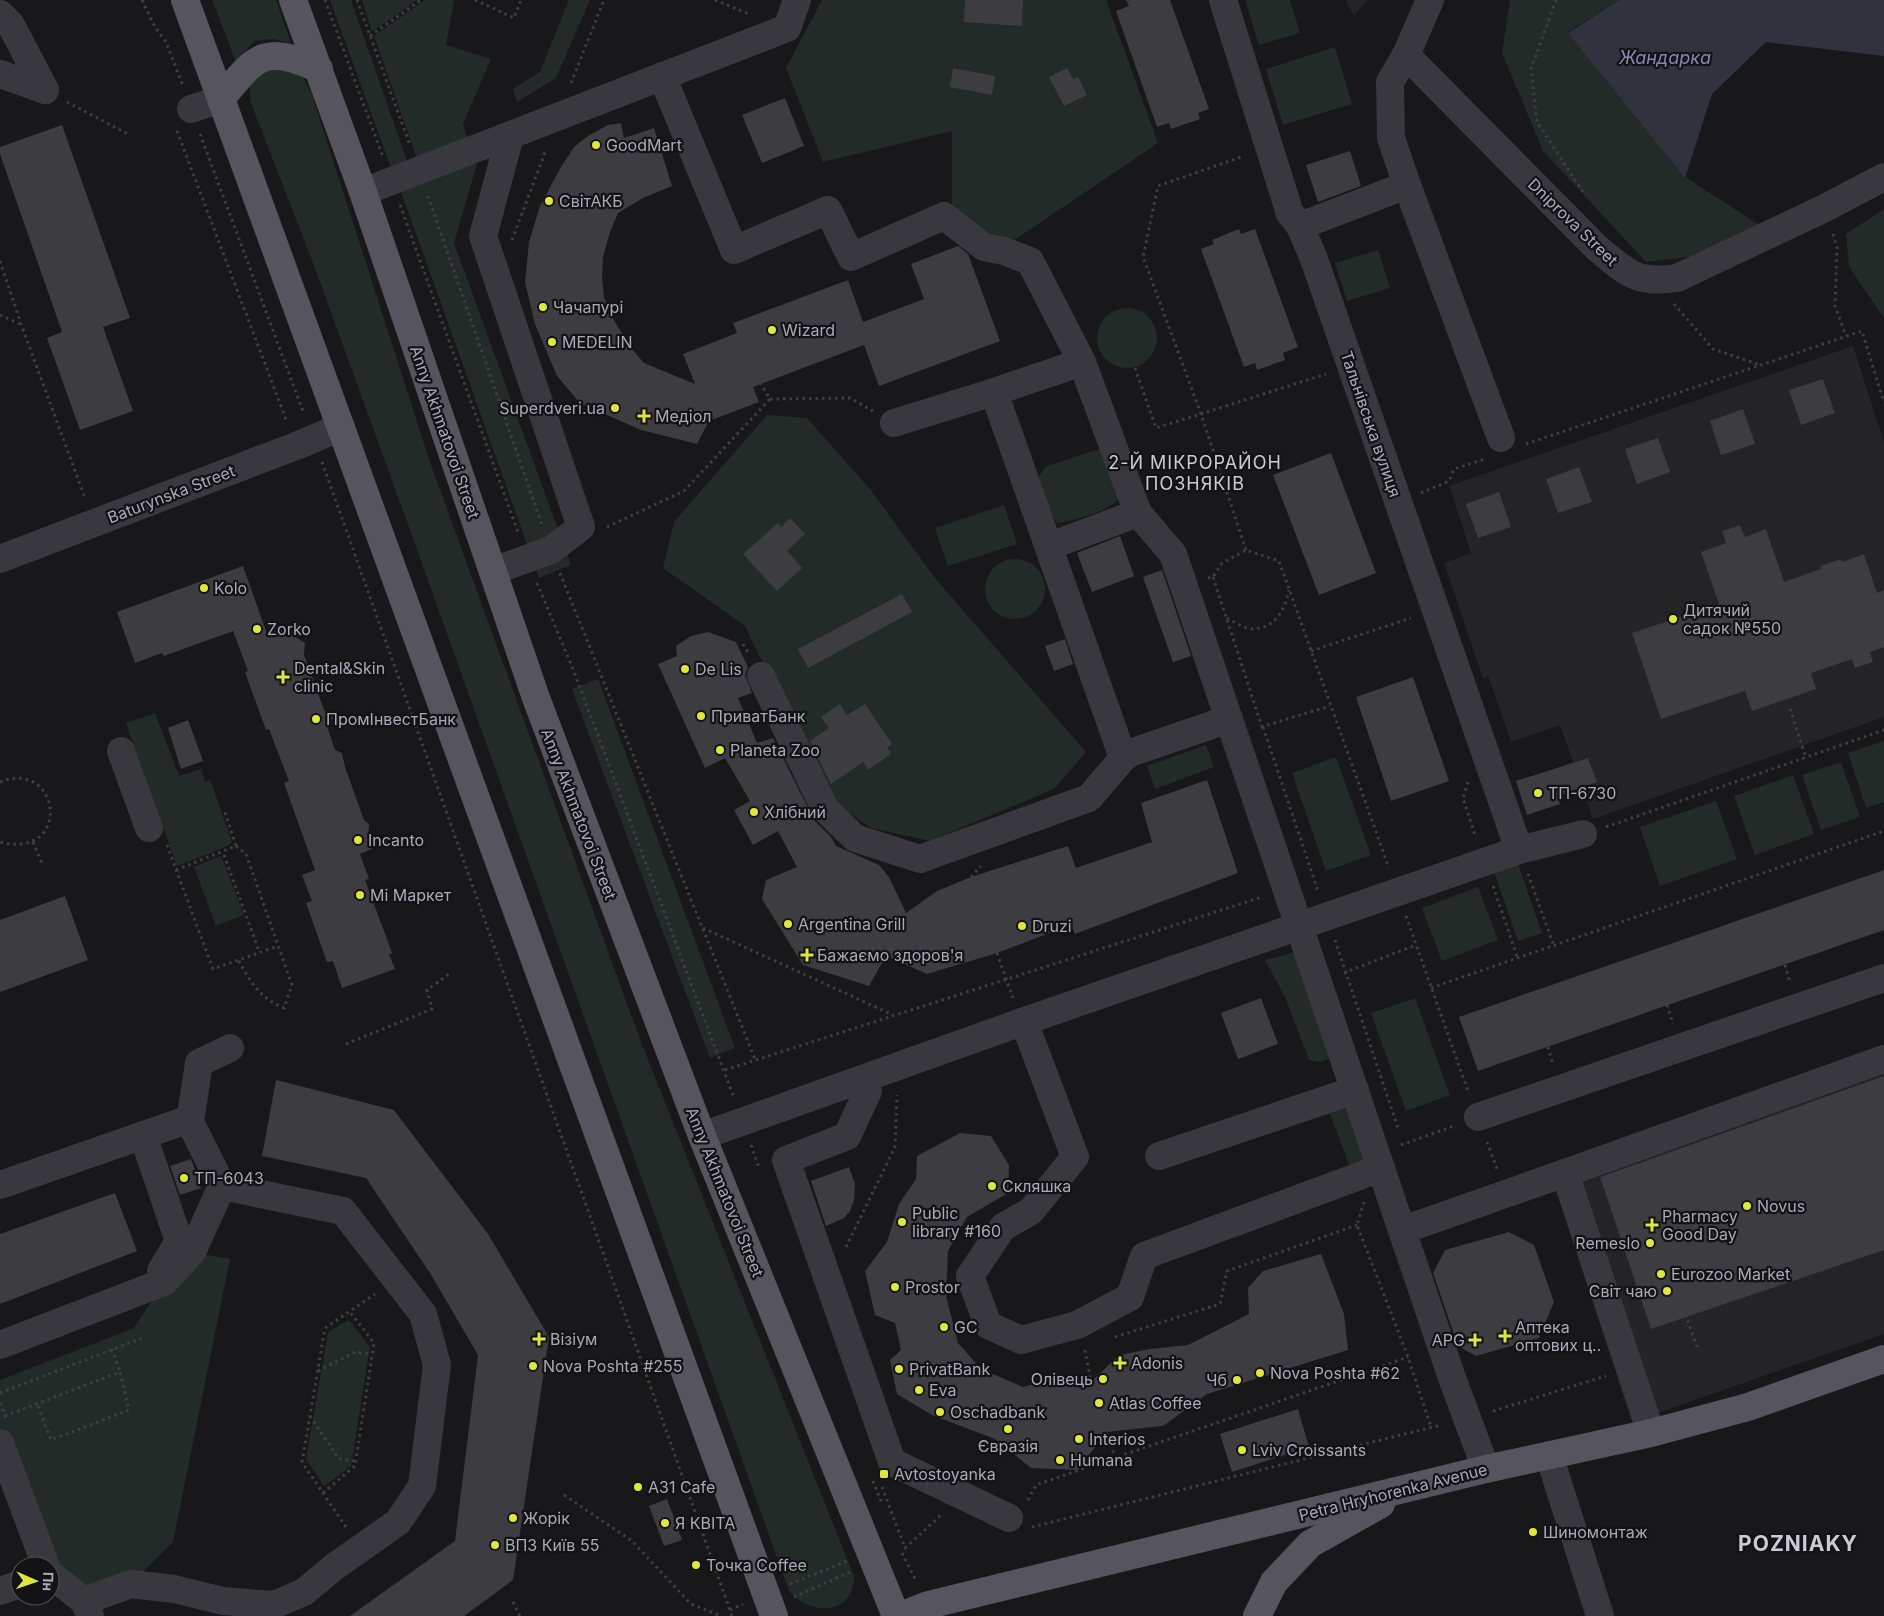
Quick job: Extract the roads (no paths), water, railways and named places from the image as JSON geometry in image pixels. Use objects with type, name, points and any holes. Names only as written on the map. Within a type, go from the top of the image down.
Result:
[{"type":"main road","points":[[186,0],[770,1606]]},
{"type":"main road","name":"Anny Akhmatovoi Street","points":[[293,0],[363,192],[536,698],[702,1136],[871,1556],[898,1616]]},
{"type":"main road","points":[[222,98],[253,62],[266,56],[281,55],[319,68]]},
{"type":"main road","name":"Petra Hryhorenka Avenue","points":[[898,1616],[928,1605],[1486,1469],[1651,1433],[1748,1407],[1884,1359]]},
{"type":"main road","points":[[1257,1616],[1274,1582],[1310,1544],[1411,1488]]},
{"type":"street","points":[[363,192],[787,28],[797,0]]},
{"type":"street","name":"Тальнівська вулиця","points":[[1223,0],[1286,204],[1289,212],[1300,226],[1519,850]]},
{"type":"street","points":[[1430,0],[1406,54],[1390,82],[1391,138],[1504,447]]},
{"type":"street","points":[[0,14],[11,25],[45,90],[0,74]]},
{"type":"street","name":"Dniprova Street","points":[[1406,54],[1597,248],[1630,275],[1655,281],[1677,278],[1825,208],[1884,177]]},
{"type":"street","points":[[662,76],[734,250],[828,210],[852,257],[944,216],[984,247],[1004,251],[1030,262],[1082,362],[1138,513],[1173,554],[1452,1378],[1486,1469]]},
{"type":"street","points":[[183,118],[222,98]]},
{"type":"street","points":[[493,571],[551,550],[581,527],[483,236],[510,136]]},
{"type":"street","points":[[1300,226],[1407,185]]},
{"type":"street","points":[[894,423],[1082,362]]},
{"type":"street","points":[[994,392],[1124,758]]},
{"type":"street","name":"Baturynska Street","points":[[0,560],[305,443],[341,427]]},
{"type":"street","points":[[1050,546],[1138,513]]},
{"type":"street","points":[[761,676],[825,809],[855,838],[920,859],[1089,798],[1130,753],[1232,727]]},
{"type":"street","points":[[121,751],[157,836]]},
{"type":"street","points":[[702,1136],[864,1080],[1022,1022],[1519,850],[1583,834]]},
{"type":"street","points":[[1478,1118],[1884,978]]},
{"type":"street","points":[[1022,1022],[1029,1035],[1075,1157],[1031,1211],[1003,1227],[970,1276],[988,1325],[1022,1340],[1077,1325],[1130,1296],[1144,1256],[1381,1168]]},
{"type":"street","points":[[222,1186],[190,1122],[199,1064],[230,1048]]},
{"type":"street","points":[[1403,1230],[1884,1059]]},
{"type":"street","points":[[864,1080],[868,1091],[847,1136],[786,1160],[892,1462],[1022,1516]]},
{"type":"street","points":[[1159,1156],[1355,1090]]},
{"type":"street","points":[[0,1185],[184,1121],[190,1122]]},
{"type":"street","points":[[142,1135],[179,1241],[152,1286]]},
{"type":"street","points":[[1565,1173],[1651,1433]]},
{"type":"street","points":[[60,1583],[87,1608],[131,1584],[174,1590],[224,1601],[274,1605],[304,1592],[334,1567],[398,1522],[422,1486],[437,1366],[423,1314],[343,1212],[222,1186]]},
{"type":"street","points":[[0,1345],[164,1282],[192,1252],[222,1186]]},
{"type":"street","points":[[0,1443],[42,1556]]},
{"type":"street","points":[[1549,1455],[1600,1616]]},
{"type":"water","name":"Жандарка","points":[[1619,0],[1884,0],[1884,56],[1766,42],[1712,94],[1685,178],[1568,33]]},
{"type":"place","name":"GoodMart","points":[[596,145]]},
{"type":"place","name":"СвітАКБ","points":[[549,201]]},
{"type":"place","name":"Чачапурі","points":[[543,307]]},
{"type":"place","name":"Wizard","points":[[772,330]]},
{"type":"place","name":"MEDELIN","points":[[552,342]]},
{"type":"place","name":"Superdveri.ua","points":[[615,408]]},
{"type":"place","name":"Медіол","points":[[644,416]]},
{"type":"place","name":"Kolo","points":[[204,588]]},
{"type":"place","name":"Дитячий садок №550","points":[[1673,619]]},
{"type":"place","name":"Zorko","points":[[257,629]]},
{"type":"place","name":"De Lis","points":[[685,669]]},
{"type":"place","name":"Dental&Skin clinic","points":[[283,677]]},
{"type":"place","name":"ПриватБанк","points":[[701,716]]},
{"type":"place","name":"ПромІнвестБанк","points":[[316,719]]},
{"type":"place","name":"Planeta Zoo","points":[[720,750]]},
{"type":"place","name":"ТП-6730","points":[[1538,793]]},
{"type":"place","name":"Хлібний","points":[[754,812]]},
{"type":"place","name":"Incanto","points":[[358,840]]},
{"type":"place","name":"Мі Маркет","points":[[360,895]]},
{"type":"place","name":"Argentina Grill","points":[[788,924]]},
{"type":"place","name":"Druzi","points":[[1022,926]]},
{"type":"place","name":"Бажаємо здоров'я","points":[[807,955]]},
{"type":"place","name":"ТП-6043","points":[[184,1178]]},
{"type":"place","name":"Скляшка","points":[[992,1186]]},
{"type":"place","name":"Novus","points":[[1747,1206]]},
{"type":"place","name":"Public library #160","points":[[902,1222]]},
{"type":"place","name":"Pharmacy Good Day","points":[[1652,1225]]},
{"type":"place","name":"Remeslo","points":[[1650,1243]]},
{"type":"place","name":"Eurozoo Market","points":[[1661,1274]]},
{"type":"place","name":"Prostor","points":[[895,1287]]},
{"type":"place","name":"Світ чаю","points":[[1667,1291]]},
{"type":"place","name":"GC","points":[[944,1327]]},
{"type":"place","name":"Аптека оптових ц‥","points":[[1505,1336]]},
{"type":"place","name":"Візіум","points":[[539,1339]]},
{"type":"place","name":"APG","points":[[1475,1340]]},
{"type":"place","name":"Adonis","points":[[1120,1363]]},
{"type":"place","name":"Nova Poshta #255","points":[[533,1366]]},
{"type":"place","name":"PrivatBank","points":[[899,1369]]},
{"type":"place","name":"Nova Poshta #62","points":[[1260,1373]]},
{"type":"place","name":"Олівець","points":[[1103,1379]]},
{"type":"place","name":"Чб","points":[[1237,1380]]},
{"type":"place","name":"Eva","points":[[919,1390]]},
{"type":"place","name":"Atlas Coffee","points":[[1099,1403]]},
{"type":"place","name":"Oschadbank","points":[[940,1412]]},
{"type":"place","name":"Євразія","points":[[1008,1429]]},
{"type":"place","name":"Interios","points":[[1079,1439]]},
{"type":"place","name":"Lviv Croissants","points":[[1242,1450]]},
{"type":"place","name":"Humana","points":[[1060,1460]]},
{"type":"place","name":"Avtostoyanka","points":[[884,1474]]},
{"type":"place","name":"A31 Cafe","points":[[638,1487]]},
{"type":"place","name":"Жорік","points":[[513,1518]]},
{"type":"place","name":"Я КВІТА","points":[[665,1523]]},
{"type":"place","name":"Шиномонтаж","points":[[1533,1532]]},
{"type":"place","name":"ВПЗ Київ 55","points":[[495,1545]]},
{"type":"place","name":"Точка Coffee","points":[[696,1565]]},
{"type":"district","name":"2-Й МІКРОРАЙОН ПОЗНЯКІВ","points":[[1195,473]]},
{"type":"district","name":"POZNIAKY","points":[[1798,1544]]}]
